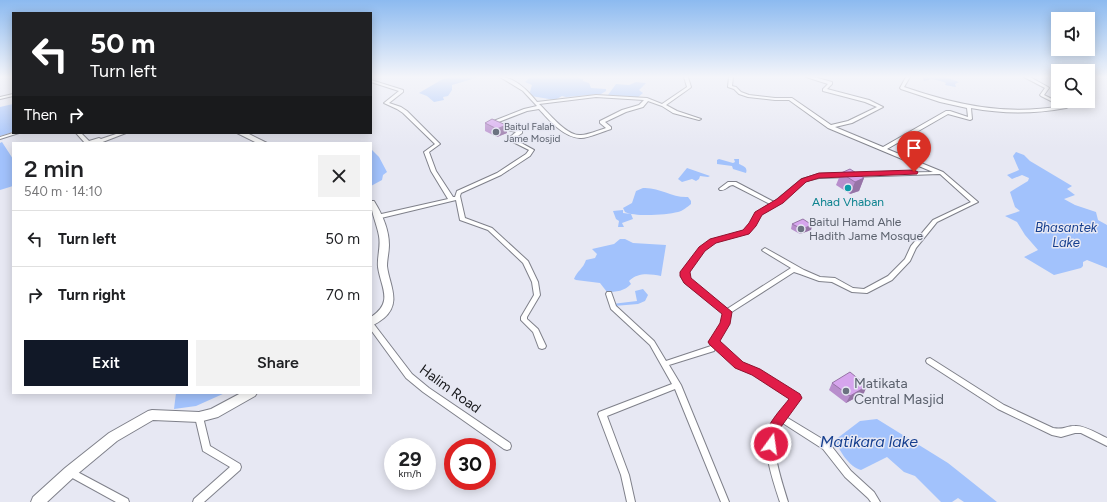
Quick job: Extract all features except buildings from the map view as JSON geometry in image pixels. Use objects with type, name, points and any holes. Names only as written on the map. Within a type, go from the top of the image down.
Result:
[{"type":"street","points":[[389,100],[386,103],[405,112],[438,144],[426,152],[428,161],[431,169],[455,199],[462,219],[490,229],[518,253],[530,268],[535,282],[536,295],[524,317],[524,320],[536,331],[542,346]]},
{"type":"street","points":[[534,100],[564,129],[576,136],[581,137],[609,128],[602,122],[624,111],[641,106],[646,100]]},
{"type":"street","points":[[377,216],[455,199],[459,192],[499,174],[532,152],[530,149],[511,140],[511,137],[520,132],[495,125],[493,122],[538,105],[567,100]]},
{"type":"street","points":[[651,100],[664,105],[675,112],[699,119]]},
{"type":"street","points":[[664,105],[670,100]]},
{"type":"street","points":[[765,250],[802,272],[819,279],[833,280],[852,290],[865,291],[890,278],[908,260],[913,247],[935,221],[975,202],[941,173],[830,128],[792,100]]},
{"type":"street","points":[[830,128],[850,122],[880,107],[865,100]]},
{"type":"street","points":[[943,100],[955,104],[1023,112],[1043,111],[1066,107],[1053,100]]},
{"type":"street","points":[[884,149],[948,112],[970,119],[969,106]]},
{"type":"street","points":[[0,138],[14,134]]},
{"type":"street","points":[[79,134],[87,142]]},
{"type":"street","points":[[91,142],[113,134]]},
{"type":"street","points":[[98,142],[121,134]]},
{"type":"street","points":[[243,134],[261,142]]},
{"type":"street","points":[[727,312],[688,281],[684,276],[685,272],[702,249],[713,241],[746,232],[753,224],[758,214],[774,204],[804,180],[819,176],[941,173]]},
{"type":"street","points":[[722,189],[730,183],[734,183],[774,204]]},
{"type":"street","points":[[372,205],[382,228],[384,239],[382,260],[389,299],[384,312],[372,321]]},
{"type":"street","points":[[784,502],[776,475],[771,444],[772,430],[796,398],[756,372],[739,365],[714,342],[725,324],[727,312],[793,270],[802,272]]},
{"type":"street","points":[[609,294],[612,308],[652,343],[676,385],[725,502]]},
{"type":"street","name":"Halim Road","points":[[372,326],[409,376],[426,390],[507,446]]},
{"type":"street","points":[[664,364],[711,349]]},
{"type":"street","points":[[930,361],[1001,407],[1052,431],[1062,433],[1075,429],[1082,430],[1107,442]]},
{"type":"street","points":[[631,502],[625,476],[602,414],[676,385]]},
{"type":"street","points":[[38,502],[70,472],[113,437],[152,415],[199,417],[214,413],[249,394]]},
{"type":"street","points":[[197,502],[237,467],[206,448],[199,417]]},
{"type":"street","points":[[781,418],[826,446],[848,474],[871,495],[876,502]]},
{"type":"street","points":[[70,472],[126,502]]},
{"type":"water","points":[[12,104],[12,132],[0,136],[0,107]]},
{"type":"water","points":[[2,142],[12,157],[12,186],[0,190],[0,143]]},
{"type":"water","points":[[372,150],[379,157],[387,172],[383,175],[382,180],[372,185]]},
{"type":"water","name":"Bhasantek Lake","points":[[1016,152],[1024,155],[1030,161],[1072,186],[1067,189],[1075,195],[1064,199],[1075,205],[1096,212],[1098,220],[1107,225],[1107,268],[1087,260],[1083,262],[1083,266],[1081,268],[1054,275],[1024,257],[1038,250],[1025,235],[1017,222],[1005,216],[1020,211],[1015,207],[1010,192],[1028,181],[1029,178],[1022,175],[1012,179],[1007,175],[1019,170],[1013,156]]},
{"type":"water","points":[[719,159],[733,163],[735,162],[734,159],[739,159],[739,164],[746,168],[746,173],[733,169],[732,166],[717,164],[717,160]]},
{"type":"water","points":[[687,168],[710,176],[700,176],[696,181],[692,179],[682,182],[678,179]]},
{"type":"water","points":[[643,188],[655,189],[677,196],[688,197],[691,204],[680,211],[666,214],[636,215],[625,212],[623,208],[632,203],[636,191]]},
{"type":"water","points":[[623,210],[623,213],[631,214],[633,219],[622,223],[624,227],[618,227],[619,221],[616,219],[613,211]]},
{"type":"water","points":[[620,239],[625,239],[633,243],[666,245],[661,276],[648,274],[636,276],[629,281],[631,284],[626,288],[620,291],[610,292],[607,292],[600,283],[574,279],[586,260],[595,258],[597,254],[592,249],[614,244]]},
{"type":"water","points":[[643,289],[648,295],[645,301],[638,304],[614,306],[612,304],[637,301],[635,291]]},
{"type":"water","points":[[176,394],[223,394],[196,406],[174,409]]},
{"type":"water","name":"Matikara lake","points":[[877,419],[948,463],[997,502],[964,502],[958,498],[952,502],[941,502],[915,476],[904,472],[887,457],[861,470],[852,465],[842,453],[835,440],[860,421]]},
{"type":"place","name":"Baitul Falah Jame Mosjid","points":[[496,132]]},
{"type":"place","name":"Ahad Vhaban","points":[[848,188]]},
{"type":"place","name":"Baitul Hamd Ahle Hadith Jame Mosque","points":[[801,229]]},
{"type":"place","name":"Matikata Central Masjid","points":[[846,391]]},
{"type":"route","points":[[771,444],[772,430],[796,398],[756,372],[739,365],[714,342],[725,324],[727,312],[688,281],[684,276],[685,272],[702,249],[713,241],[746,232],[753,224],[758,214],[780,201],[804,180],[819,176],[914,172]]}]
